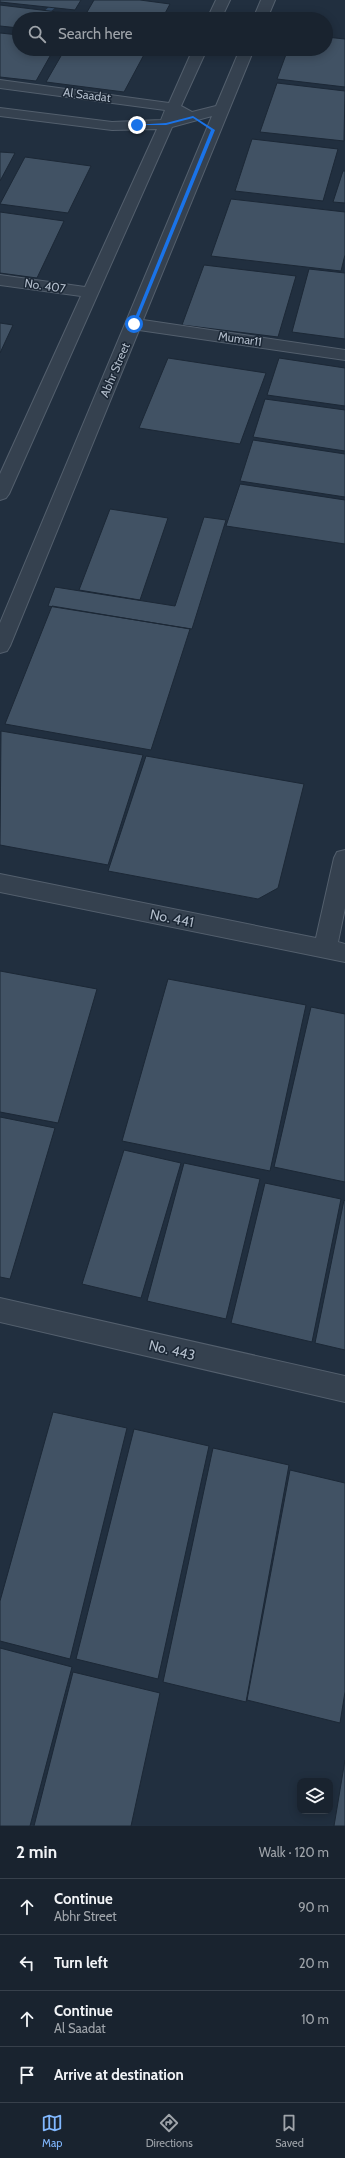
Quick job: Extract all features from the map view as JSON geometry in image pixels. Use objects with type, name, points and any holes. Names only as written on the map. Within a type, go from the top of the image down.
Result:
[{"type":"street","points":[[217,12],[223,0]]},
{"type":"street","points":[[263,12],[268,0]]},
{"type":"street","points":[[0,494],[197,56]]},
{"type":"street","name":"Abhr Street","points":[[0,646],[244,56]]},
{"type":"street","name":"Al Saadat","points":[[0,84],[126,100],[174,108],[193,117],[213,130]]},
{"type":"street","name":"Al Saadat","points":[[0,112],[112,126],[166,124],[222,109]]},
{"type":"street","name":"No. 407","points":[[0,280],[90,292]]},
{"type":"street","name":"Mumar11","points":[[134,324],[345,355]]},
{"type":"street","points":[[335,951],[345,858]]},
{"type":"street","name":"No. 441","points":[[0,884],[335,951]]},
{"type":"street","name":"No. 443","points":[[0,1310],[345,1389]]},
{"type":"building","points":[[0,0],[81,0],[75,10],[0,2]]},
{"type":"building","points":[[94,0],[140,0],[170,4],[166,12],[87,12]]},
{"type":"building","points":[[0,5],[58,12],[12,12],[12,27],[0,26]]},
{"type":"building","points":[[0,33],[12,34],[12,56],[50,56],[36,81],[0,77]]},
{"type":"building","points":[[333,38],[345,39],[345,87],[277,79],[285,56],[333,56]]},
{"type":"building","points":[[61,56],[143,56],[124,92],[46,82]]},
{"type":"building","points":[[277,83],[345,91],[344,141],[260,132]]},
{"type":"building","points":[[252,139],[338,149],[323,201],[235,191]]},
{"type":"building","points":[[0,152],[15,153],[0,181]]},
{"type":"building","points":[[25,157],[91,166],[68,213],[0,204]]},
{"type":"building","points":[[343,171],[345,171],[345,203],[333,202]]},
{"type":"building","points":[[231,199],[345,212],[345,255],[341,271],[211,256]]},
{"type":"building","points":[[0,212],[64,221],[37,278],[0,273]]},
{"type":"building","points":[[204,265],[296,276],[278,337],[182,325]]},
{"type":"building","points":[[309,269],[345,273],[345,339],[292,332]]},
{"type":"building","points":[[0,323],[13,325],[0,353]]},
{"type":"building","points":[[168,358],[266,373],[240,444],[139,428]]},
{"type":"building","points":[[279,358],[345,368],[345,406],[267,395]]},
{"type":"building","points":[[265,399],[345,410],[345,451],[253,437]]},
{"type":"building","points":[[253,440],[345,454],[345,497],[240,481]]},
{"type":"building","points":[[240,484],[345,500],[345,544],[226,526]]},
{"type":"building","points":[[110,509],[168,518],[140,600],[79,590]]},
{"type":"building","points":[[204,517],[226,520],[192,629],[48,606],[55,587],[175,606]]},
{"type":"building","points":[[52,606],[190,629],[151,750],[5,724]]},
{"type":"building","points":[[1,731],[143,755],[108,865],[0,845]]},
{"type":"building","points":[[146,756],[304,784],[278,888],[258,899],[108,871]]},
{"type":"building","points":[[0,971],[97,989],[58,1123],[0,1112]]},
{"type":"building","points":[[168,979],[306,1005],[270,1171],[122,1141]]},
{"type":"building","points":[[311,1007],[345,1014],[345,1182],[274,1167]]},
{"type":"building","points":[[0,1117],[55,1128],[10,1279],[0,1277]]},
{"type":"building","points":[[124,1150],[181,1163],[141,1298],[82,1284]]},
{"type":"building","points":[[184,1163],[260,1179],[226,1319],[147,1301]]},
{"type":"building","points":[[265,1183],[341,1199],[312,1342],[231,1323]]},
{"type":"building","points":[[344,1200],[345,1201],[345,1350],[315,1343]]},
{"type":"building","points":[[53,1412],[127,1428],[70,1659],[0,1641],[0,1601]]},
{"type":"building","points":[[134,1429],[209,1446],[158,1679],[76,1659]]},
{"type":"building","points":[[213,1448],[289,1465],[246,1702],[163,1682]]},
{"type":"building","points":[[290,1470],[345,1483],[345,1692],[340,1723],[247,1700]]},
{"type":"building","points":[[0,1648],[72,1667],[30,1826],[0,1826]]},
{"type":"building","points":[[73,1672],[160,1693],[131,1826],[34,1826]]},
{"type":"building","points":[[345,1760],[345,1826],[334,1826]]},
{"type":"waterway","points":[[46,12],[61,0]]},
{"type":"waterway","points":[[0,43],[12,37]]},
{"type":"route","points":[[134,324],[213,130],[205,123],[193,117],[166,124],[137,125]]}]
